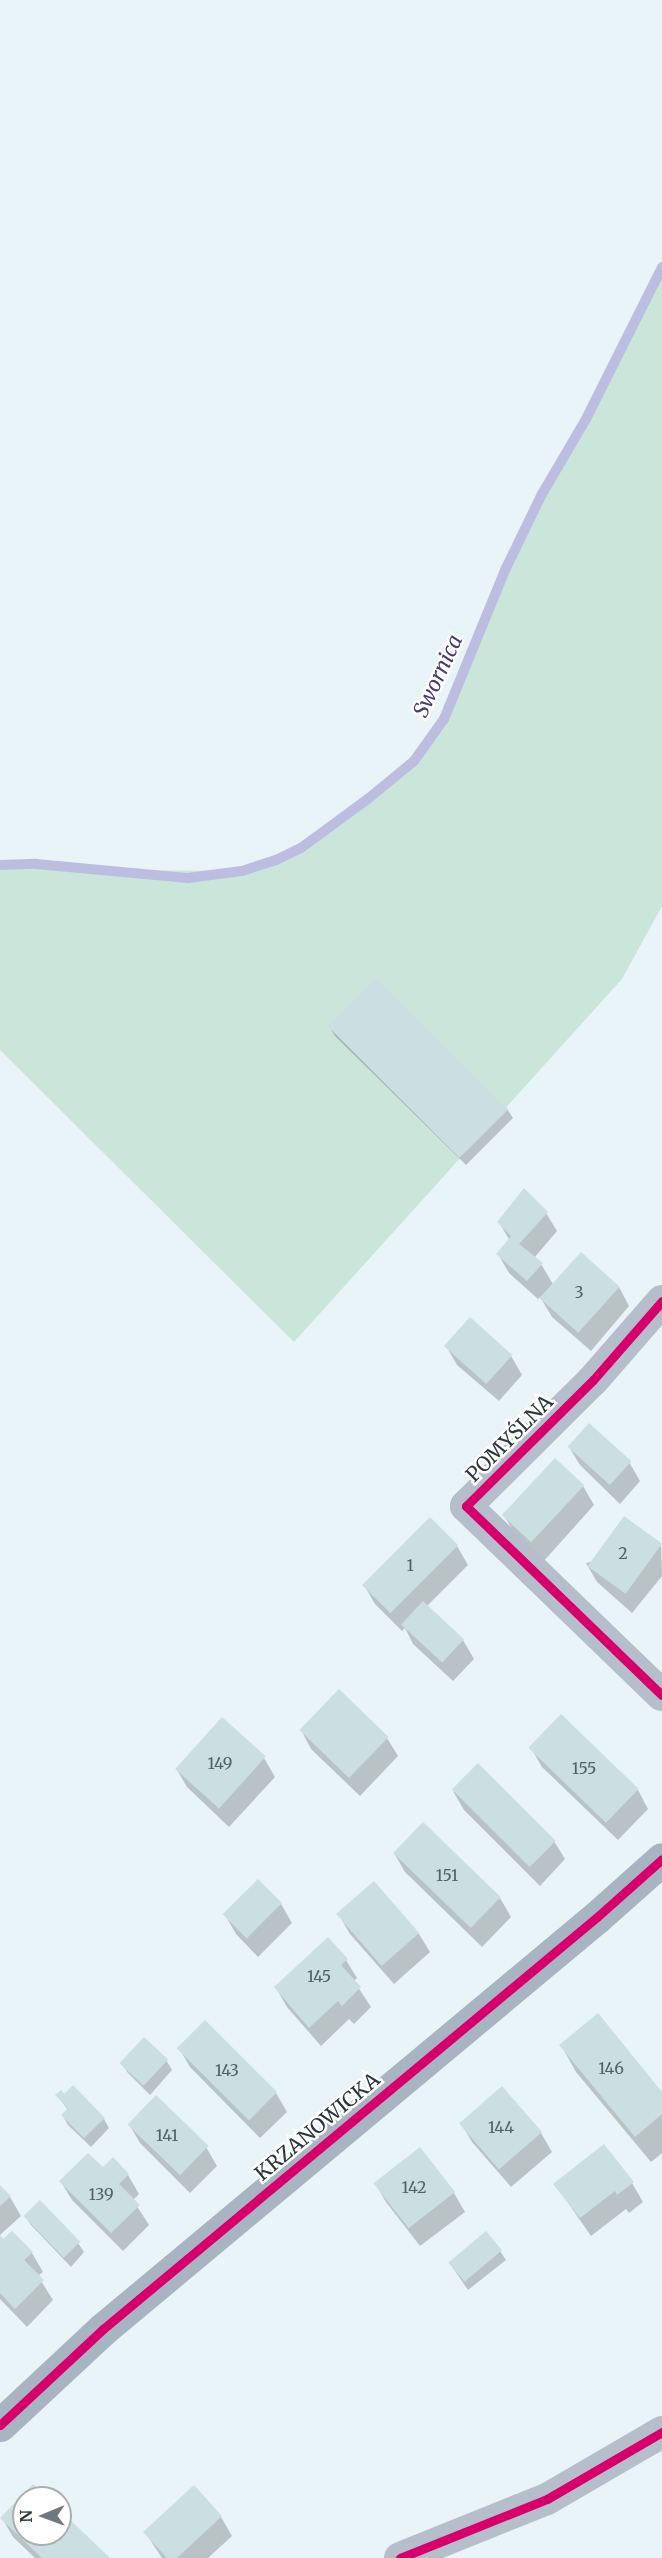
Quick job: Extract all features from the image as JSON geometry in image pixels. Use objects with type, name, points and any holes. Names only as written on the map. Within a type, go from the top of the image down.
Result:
[{"type":"street","name":"POMYŚLNA","points":[[662,1301],[593,1380],[466,1506],[662,1695]]},
{"type":"street","name":"KRZANOWICKA","points":[[0,2425],[103,2329],[597,1917],[662,1859]]},
{"type":"street","points":[[400,2558],[547,2499],[662,2432]]},
{"type":"green space","points":[[662,267],[662,906],[622,979],[294,1342],[0,1050],[0,865],[36,864],[108,870],[242,871],[276,860],[301,847],[369,798],[414,761],[444,719],[506,568],[542,494],[586,418]]},
{"type":"building","points":[[376,977],[508,1109],[459,1158],[327,1026]]},
{"type":"building","points":[[524,1188],[548,1212],[519,1244],[543,1263],[527,1281],[496,1254],[511,1236],[497,1222]]},
{"type":"building","points":[[581,1252],[620,1287],[578,1333],[540,1298]]},
{"type":"building","points":[[470,1317],[512,1355],[486,1384],[444,1346]]},
{"type":"building","points":[[589,1423],[631,1461],[610,1485],[568,1447]]},
{"type":"building","points":[[555,1458],[584,1485],[531,1542],[502,1515]]},
{"type":"building","points":[[624,1516],[662,1544],[626,1594],[588,1566]]},
{"type":"building","points":[[430,1517],[458,1545],[390,1613],[362,1585]]},
{"type":"building","points":[[423,1601],[464,1639],[442,1663],[401,1624]]},
{"type":"building","points":[[339,1689],[389,1737],[349,1778],[299,1730]]},
{"type":"building","points":[[561,1714],[639,1789],[606,1823],[528,1748]]},
{"type":"building","points":[[222,1717],[266,1756],[219,1808],[175,1769]]},
{"type":"building","points":[[478,1763],[556,1841],[530,1867],[452,1789]]},
{"type":"building","points":[[423,1822],[501,1897],[471,1928],[393,1853]]},
{"type":"building","points":[[258,1879],[282,1903],[247,1938],[223,1914]]},
{"type":"building","points":[[374,1881],[419,1933],[382,1966],[336,1914]]},
{"type":"building","points":[[328,1937],[348,1959],[341,1965],[361,1987],[342,2006],[338,2001],[309,2028],[274,1987]]},
{"type":"building","points":[[598,2013],[662,2092],[662,2114],[635,2137],[559,2045]]},
{"type":"building","points":[[205,2020],[277,2092],[249,2120],[177,2048]]},
{"type":"building","points":[[144,2037],[168,2060],[144,2086],[119,2063]]},
{"type":"building","points":[[73,2085],[105,2118],[84,2138],[61,2115],[68,2108],[55,2095],[61,2090],[64,2094]]},
{"type":"building","points":[[502,2086],[542,2132],[499,2169],[459,2123]]},
{"type":"building","points":[[156,2095],[209,2146],[180,2175],[128,2124]]},
{"type":"building","points":[[604,2144],[634,2182],[617,2195],[615,2191],[580,2218],[553,2184]]},
{"type":"building","points":[[420,2147],[455,2192],[409,2228],[374,2183]]},
{"type":"building","points":[[88,2153],[103,2167],[113,2157],[129,2174],[119,2184],[140,2205],[111,2233],[59,2181]]},
{"type":"building","points":[[0,2185],[11,2196],[0,2206]]},
{"type":"building","points":[[40,2200],[80,2242],[64,2258],[23,2216]]},
{"type":"building","points":[[12,2231],[33,2252],[24,2260],[44,2280],[15,2309],[0,2293],[0,2235],[3,2239]]},
{"type":"building","points":[[486,2231],[502,2250],[465,2282],[448,2262]]},
{"type":"building","points":[[194,2485],[222,2516],[177,2558],[167,2558],[143,2532]]},
{"type":"building","points":[[12,2506],[12,2529],[0,2518]]},
{"type":"building","points":[[72,2522],[110,2558],[42,2558],[29,2546],[72,2546]]},
{"type":"waterway","name":"Swornica","points":[[0,865],[36,864],[188,878],[242,871],[276,860],[301,848],[369,798],[414,761],[444,719],[506,568],[542,494],[586,419],[662,267]]},
{"type":"cycle path","points":[[662,1301],[593,1380],[466,1506],[662,1695]]},
{"type":"cycle path","points":[[0,2425],[103,2329],[597,1917],[662,1859]]},
{"type":"cycle path","points":[[400,2558],[547,2499],[662,2432]]}]
